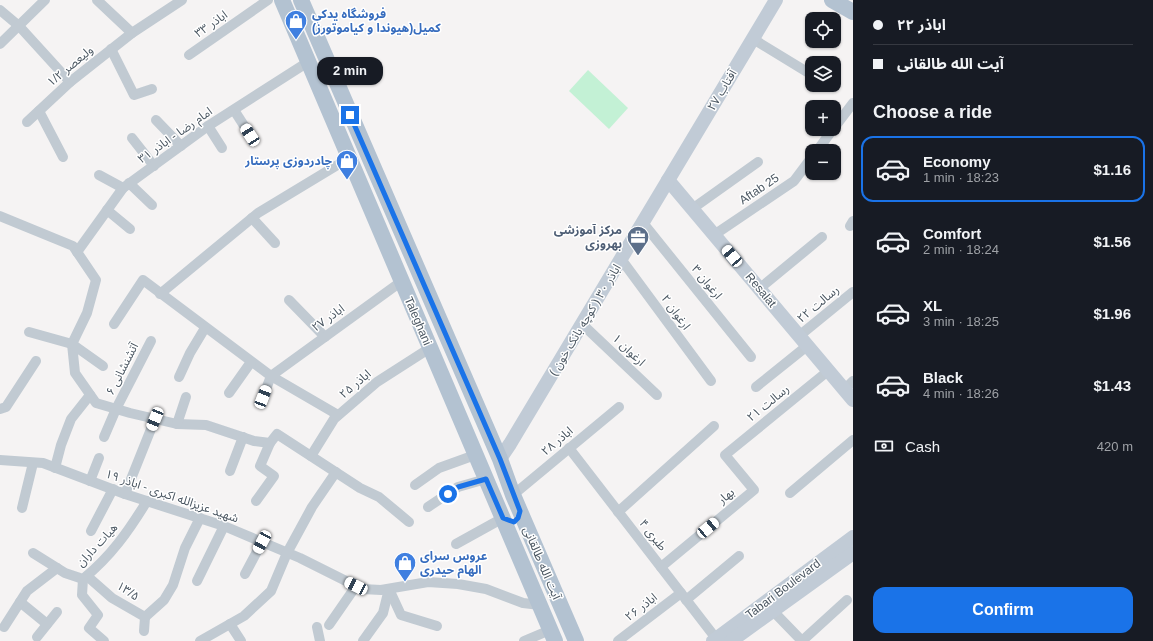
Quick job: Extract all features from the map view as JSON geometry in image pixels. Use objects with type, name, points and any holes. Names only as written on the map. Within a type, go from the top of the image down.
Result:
[{"type":"main road","name":"Taleghani","points":[[282,0],[553,636]]},
{"type":"main road","name":"آیت الله طالقانی","points":[[301,0],[500,459],[513,495],[576,641]]},
{"type":"main road","name":"آفتاب ۲۷","points":[[668,180],[776,0]]},
{"type":"main road","points":[[832,0],[853,12]]},
{"type":"main road","name":"اباذر ۳۰ ( کوچه بانک خون )","points":[[500,459],[668,180]]},
{"type":"main road","name":"Resalat","points":[[668,180],[828,371],[850,390]]},
{"type":"main road","points":[[503,518],[514,522],[518,518],[520,511]]},
{"type":"main road","name":"Tabari Boulevard","points":[[716,640],[853,537]]},
{"type":"main road","points":[[520,559],[524,548],[530,548],[537,551]]},
{"type":"main road","name":"Tabari Boulevard","points":[[731,641],[853,553]]},
{"type":"street","points":[[0,44],[45,0]]},
{"type":"street","points":[[97,0],[132,33]]},
{"type":"street","name":"ولیعصر ۱/۲","points":[[27,122],[70,82],[111,49],[132,33],[182,0]]},
{"type":"street","name":"اباذر ۳۳","points":[[189,55],[268,0]]},
{"type":"street","points":[[0,10],[19,26],[70,82]]},
{"type":"street","points":[[753,39],[805,71]]},
{"type":"street","points":[[111,49],[134,95],[152,89]]},
{"type":"street","name":"امام رضا - اباذر ۳۱","points":[[77,252],[126,186],[208,126],[308,62]]},
{"type":"street","points":[[841,119],[853,103]]},
{"type":"street","points":[[234,110],[250,135]]},
{"type":"street","points":[[39,111],[63,157]]},
{"type":"street","points":[[156,120],[181,146]]},
{"type":"street","points":[[208,126],[222,148]]},
{"type":"street","points":[[822,144],[829,136]]},
{"type":"street","points":[[132,138],[154,166]]},
{"type":"street","points":[[160,294],[252,218],[349,158]]},
{"type":"street","points":[[692,209],[758,162]]},
{"type":"street","name":"Aftab 25","points":[[714,235],[794,181],[805,166]]},
{"type":"street","points":[[99,175],[126,186],[152,206]]},
{"type":"street","points":[[107,210],[130,229]]},
{"type":"street","points":[[0,216],[74,246],[96,280],[88,313],[72,344],[75,373],[96,403],[177,424],[206,425],[254,441],[270,443]]},
{"type":"street","points":[[252,218],[275,243]]},
{"type":"street","name":"ارغوان ۳","points":[[643,223],[751,357]]},
{"type":"street","points":[[759,288],[822,237]]},
{"type":"street","name":"ارغوان ۲","points":[[621,259],[710,381]]},
{"type":"street","points":[[114,324],[143,280],[270,376],[338,415]]},
{"type":"street","name":"اباذر ۲۷","points":[[270,376],[402,281]]},
{"type":"street","name":"رسالت ۲۲","points":[[756,387],[853,292]]},
{"type":"street","points":[[289,300],[325,337]]},
{"type":"street","name":"ارغوان ۱","points":[[582,324],[657,395]]},
{"type":"street","points":[[179,377],[190,353],[205,328]]},
{"type":"street","points":[[29,332],[72,344],[104,366]]},
{"type":"street","name":"آتشنشانی ۶","points":[[104,437],[116,409],[151,341]]},
{"type":"street","name":"اباذر ۲۵","points":[[311,456],[338,415],[377,382],[430,348]]},
{"type":"street","points":[[0,409],[6,407],[36,361]]},
{"type":"street","points":[[229,393],[251,362]]},
{"type":"street","name":"رسالت ۲۱","points":[[725,455],[828,371]]},
{"type":"street","points":[[263,397],[270,376]]},
{"type":"street","points":[[55,468],[61,445],[71,419],[90,395]]},
{"type":"street","points":[[177,424],[186,397]]},
{"type":"street","name":"اباذر ۲۸","points":[[513,495],[619,406]]},
{"type":"street","points":[[125,494],[155,419]]},
{"type":"street","points":[[618,512],[714,426]]},
{"type":"street","points":[[256,501],[274,476],[260,466],[270,443],[277,434],[360,488],[379,497],[409,522]]},
{"type":"street","points":[[230,471],[242,437]]},
{"type":"street","points":[[790,493],[853,440]]},
{"type":"street","name":"طبری ۴","points":[[569,448],[716,640]]},
{"type":"street","points":[[414,485],[438,468],[475,455]]},
{"type":"street","name":"بهار","points":[[661,567],[754,490],[725,455]]},
{"type":"street","points":[[90,481],[99,458]]},
{"type":"street","name":"شهید عزیزالله اکبری - اباذر ۱۹","points":[[0,460],[43,463],[125,494],[224,526],[362,588],[381,590],[428,582],[458,584],[486,589],[523,603],[540,605]]},
{"type":"street","points":[[22,508],[33,463]]},
{"type":"street","points":[[200,641],[244,616],[271,591],[287,553],[312,507],[336,472]]},
{"type":"street","points":[[428,507],[458,487],[486,479]]},
{"type":"street","points":[[91,531],[113,489]]},
{"type":"street","name":"هیات داران","points":[[33,553],[65,573],[85,578],[100,565],[125,537],[147,501]]},
{"type":"street","points":[[145,617],[164,600],[173,585],[185,548],[200,518]]},
{"type":"street","points":[[456,544],[503,518]]},
{"type":"street","points":[[197,581],[224,526]]},
{"type":"street","points":[[246,574],[262,542]]},
{"type":"street","name":"اباذر ۲۶","points":[[618,641],[684,597],[739,556]]},
{"type":"street","points":[[4,627],[26,591],[57,568]]},
{"type":"street","points":[[85,578],[82,596],[98,615],[89,628],[104,641]]},
{"type":"street","name":"۱۳/۵","points":[[85,578],[112,598],[145,617],[144,631]]},
{"type":"street","points":[[329,625],[356,586]]},
{"type":"street","points":[[389,589],[401,615],[437,626]]},
{"type":"street","points":[[363,641],[383,613],[389,589]]},
{"type":"street","points":[[772,611],[802,641],[847,600]]},
{"type":"street","points":[[20,602],[47,624]]},
{"type":"street","points":[[37,637],[57,612]]},
{"type":"street","points":[[230,624],[241,641]]},
{"type":"street","points":[[317,628],[320,641]]},
{"type":"street","points":[[524,641],[553,636]]},
{"type":"green space","points":[[588,70],[628,108],[609,129],[569,91]]},
{"type":"place","name":"فروشگاه يدكي كميل(هیوندا و کیاموتورز)","points":[[296,40]]},
{"type":"place","name":"چادردوزی پرستار","points":[[347,180]]},
{"type":"place","name":"مرکز آموزشی بهروزی","points":[[638,256]]},
{"type":"place","name":"عروس سرای الهام حیدری","points":[[405,582]]},
{"type":"route","points":[[350,115],[500,459],[520,511],[518,518],[514,522],[508,522],[503,518],[486,479],[458,487],[448,494]]}]
